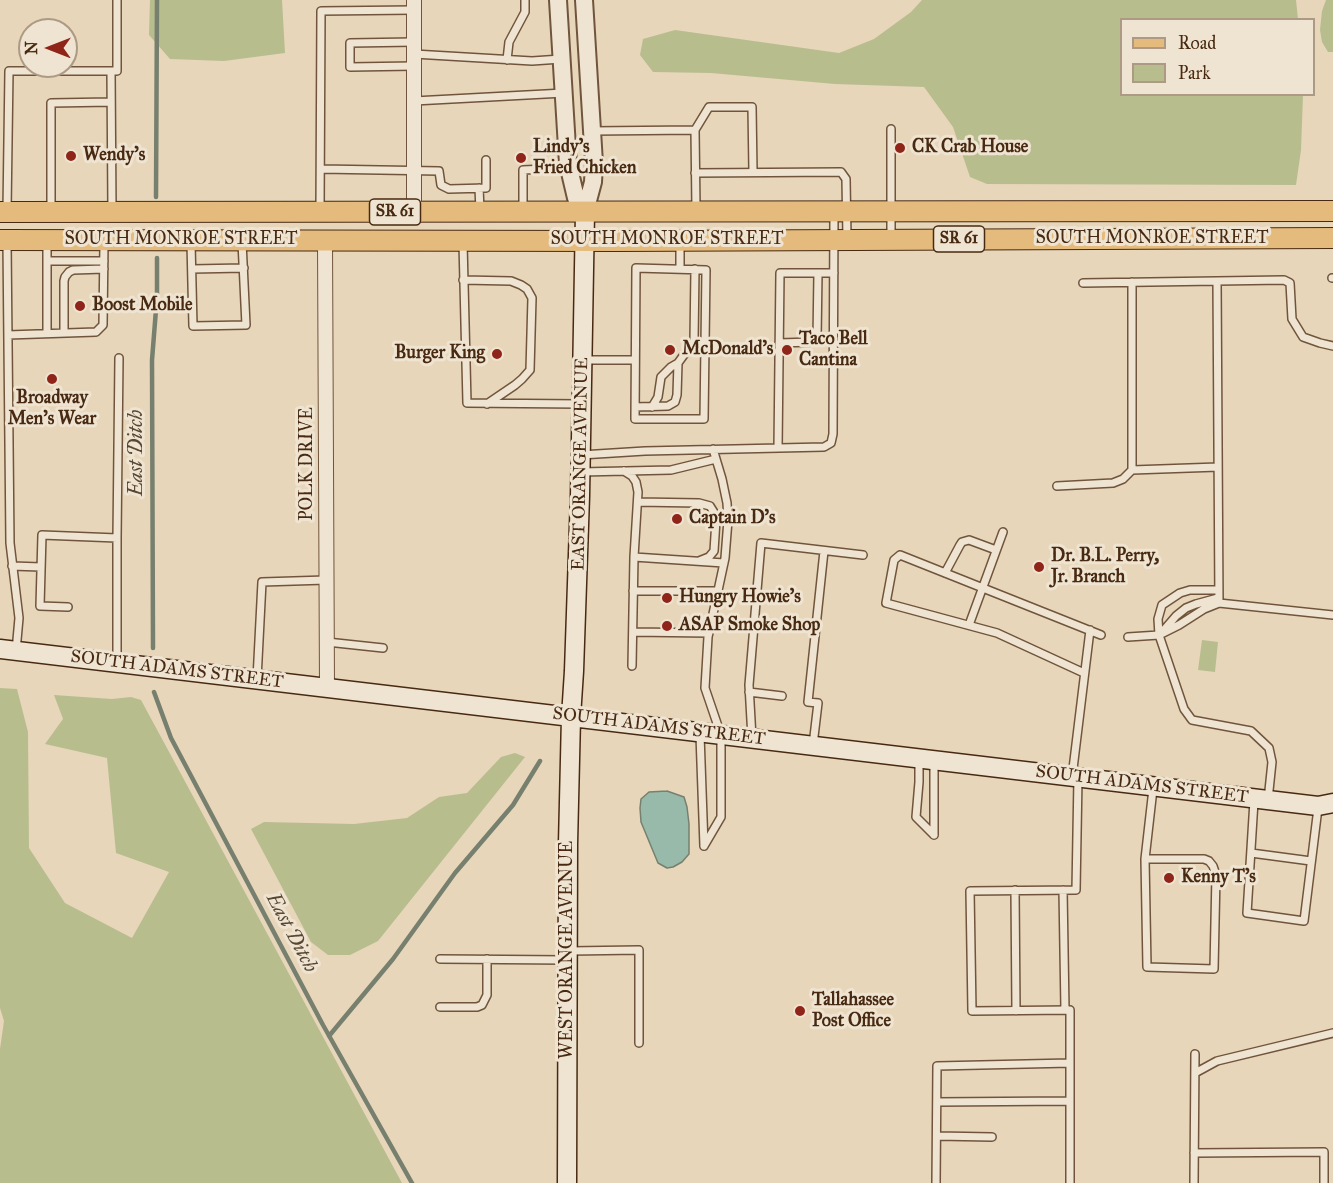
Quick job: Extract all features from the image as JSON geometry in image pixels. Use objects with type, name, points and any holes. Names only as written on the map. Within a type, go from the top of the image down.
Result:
[{"type":"main road","name":"SOUTH MONROE STREET","points":[[3,212],[1333,211]]},
{"type":"main road","points":[[3,212],[4,240]]},
{"type":"main road","points":[[297,241],[311,231],[320,212]]},
{"type":"main road","name":"EAST ORANGE AVENUE","points":[[571,717],[575,661],[583,404],[585,212]]},
{"type":"main road","name":"SOUTH MONROE STREET","points":[[4,240],[585,241],[1333,238]]},
{"type":"main road","name":"SOUTH ADAMS STREET","points":[[8,650],[1328,808]]},
{"type":"main road","name":"WEST ORANGE AVENUE","points":[[567,1183],[567,955],[571,717]]},
{"type":"street","name":"EAST ORANGE AVENUE","points":[[558,0],[568,168],[576,198],[585,212]]},
{"type":"street","name":"EAST ORANGE AVENUE","points":[[584,0],[594,163],[593,182],[585,212]]},
{"type":"street","points":[[414,5],[414,212]]},
{"type":"street","name":"POLK DRIVE","points":[[325,241],[327,687]]},
{"type":"lane","points":[[3,212],[9,71],[117,71],[117,0]]},
{"type":"lane","points":[[507,60],[509,42],[525,12],[525,0]]},
{"type":"lane","points":[[320,212],[321,11],[414,5]]},
{"type":"lane","points":[[414,54],[350,67],[350,43],[414,54],[531,61],[562,59]]},
{"type":"lane","points":[[111,71],[112,212]]},
{"type":"lane","points":[[414,101],[564,93]]},
{"type":"lane","points":[[51,212],[51,103],[111,102]]},
{"type":"lane","points":[[696,212],[695,130],[710,107],[752,107],[753,172]]},
{"type":"lane","points":[[891,129],[891,240]]},
{"type":"lane","points":[[592,131],[695,130]]},
{"type":"lane","points":[[321,169],[439,171],[441,184],[449,189],[486,188],[486,160]]},
{"type":"lane","points":[[523,212],[523,170],[568,168]]},
{"type":"lane","points":[[581,463],[645,451],[824,447],[831,443],[833,434],[834,273],[841,240],[841,212],[846,179],[841,172],[695,173]]},
{"type":"lane","points":[[480,188],[480,212]]},
{"type":"lane","points":[[841,212],[841,240]]},
{"type":"lane","points":[[4,240],[8,335],[10,543],[19,618],[8,650]]},
{"type":"lane","points":[[47,240],[47,333]]},
{"type":"lane","points":[[8,335],[96,332],[103,325],[104,240]]},
{"type":"lane","points":[[191,240],[193,326],[246,325],[242,240]]},
{"type":"lane","points":[[680,240],[680,269]]},
{"type":"lane","points":[[463,241],[467,404],[583,404]]},
{"type":"lane","points":[[47,261],[104,261]]},
{"type":"lane","points":[[192,269],[244,268]]},
{"type":"lane","points":[[636,268],[695,269],[706,270],[704,418],[635,418],[636,268]]},
{"type":"lane","points":[[64,333],[65,277],[73,270],[104,269]]},
{"type":"lane","points":[[652,407],[658,397],[661,377],[678,363],[694,341],[695,269]]},
{"type":"lane","points":[[778,448],[780,273],[834,273]]},
{"type":"lane","points":[[779,343],[812,342],[817,339],[818,273]]},
{"type":"lane","points":[[464,280],[511,281],[527,289],[532,298],[530,370],[522,379],[487,404]]},
{"type":"lane","points":[[1083,283],[1284,280],[1290,284],[1292,319],[1303,337],[1320,344],[1333,346]]},
{"type":"lane","points":[[1217,281],[1218,600]]},
{"type":"lane","points":[[1131,470],[1132,282]]},
{"type":"lane","points":[[117,663],[119,358]]},
{"type":"lane","points":[[584,360],[635,360]]},
{"type":"lane","points":[[635,407],[668,406],[675,402],[678,363]]},
{"type":"lane","points":[[700,732],[704,846],[721,817],[721,735],[705,688],[708,633],[724,562],[728,520],[722,478],[712,449]]},
{"type":"lane","points":[[581,463],[624,471],[671,470],[716,459]]},
{"type":"lane","points":[[1057,486],[1113,483],[1123,478],[1131,470],[1218,467]]},
{"type":"lane","points":[[624,471],[632,476],[638,492],[632,666]]},
{"type":"lane","points":[[638,502],[699,503],[710,506],[716,520],[714,551],[709,557],[699,561]]},
{"type":"lane","points":[[969,625],[1003,532]]},
{"type":"lane","points":[[68,607],[40,606],[42,535],[117,538]]},
{"type":"lane","points":[[945,573],[963,542],[969,540],[996,550]]},
{"type":"lane","points":[[752,738],[749,692],[761,543],[863,555]]},
{"type":"lane","points":[[813,746],[818,703],[808,702],[824,550]]},
{"type":"lane","points":[[1084,673],[997,633],[886,603],[894,560],[900,555],[1101,635]]},
{"type":"lane","points":[[634,557],[724,562]]},
{"type":"lane","points":[[12,566],[41,567]]},
{"type":"lane","points":[[257,679],[262,582],[327,580]]},
{"type":"lane","points":[[1218,590],[1190,590],[1180,593],[1162,605],[1158,619],[1159,635],[1184,709],[1192,720],[1251,731],[1269,748],[1272,762],[1261,799],[1251,854],[1247,913],[1304,921],[1311,861],[1328,808]]},
{"type":"lane","points":[[633,591],[718,591]]},
{"type":"lane","points":[[1128,637],[1159,635],[1218,600],[1333,615]]},
{"type":"lane","points":[[1067,1010],[972,1011],[970,891],[1076,890],[1075,777],[1090,630]]},
{"type":"lane","points":[[633,632],[708,633]]},
{"type":"lane","points":[[327,642],[383,648]]},
{"type":"lane","points":[[749,692],[782,696]]},
{"type":"lane","points":[[927,759],[934,835],[916,817],[919,782],[927,759]]},
{"type":"lane","points":[[1145,859],[1204,859],[1213,866],[1216,875],[1214,969],[1147,967],[1145,859],[1153,786]]},
{"type":"lane","points":[[1251,854],[1311,861]]},
{"type":"lane","points":[[1015,890],[1016,1011]]},
{"type":"lane","points":[[1063,890],[1070,1063],[1070,1183]]},
{"type":"lane","points":[[440,959],[488,959],[639,950],[639,1043]]},
{"type":"lane","points":[[440,1007],[482,1005],[487,995],[488,959]]},
{"type":"lane","points":[[1195,1073],[1217,1061],[1333,1033]]},
{"type":"lane","points":[[1194,1183],[1195,1054]]},
{"type":"lane","points":[[936,1183],[937,1066],[1070,1063]]},
{"type":"lane","points":[[937,1102],[1070,1101]]},
{"type":"lane","points":[[937,1136],[992,1137]]},
{"type":"lane","points":[[1194,1153],[1324,1152],[1324,1183]]},
{"type":"green space","points":[[150,0],[282,0],[285,53],[224,61],[170,59],[149,35]]},
{"type":"green space","points":[[922,0],[1296,0],[1298,18],[1120,18],[1120,96],[1303,96],[1301,150],[1296,185],[987,184],[970,177],[953,127],[924,87],[835,84],[711,73],[653,72],[640,55],[643,39],[675,30],[839,53],[874,39],[911,12]]},
{"type":"green space","points":[[1326,0],[1333,0],[1333,52],[1328,52],[1322,42],[1320,30]]},
{"type":"green space","points":[[1202,640],[1218,642],[1215,672],[1198,670]]},
{"type":"green space","points":[[0,688],[17,689],[28,732],[29,848],[65,903],[132,938],[169,872],[116,853],[107,758],[45,744],[63,719],[54,695],[112,699],[131,697],[141,700],[402,1183],[0,1183],[0,1049],[4,1021],[0,1008]]},
{"type":"green space","points":[[515,753],[525,757],[378,941],[350,955],[328,955],[311,942],[251,829],[264,822],[354,824],[407,818],[439,797],[467,793],[501,757]]},
{"type":"shaded area","points":[[667,791],[684,797],[689,824],[689,854],[682,862],[667,868],[658,863],[641,822],[640,808],[641,799],[649,792]]},
{"type":"waterway","name":"East Ditch","points":[[156,197],[157,0]]},
{"type":"waterway","name":"East Ditch","points":[[153,648],[152,360],[157,297],[157,258]]},
{"type":"waterway","name":"East Ditch","points":[[154,692],[171,738],[323,1025],[412,1183]]},
{"type":"waterway","points":[[329,1036],[393,959],[455,873],[513,805],[540,761]]},
{"type":"place","name":"CK Crab House","points":[[900,148]]},
{"type":"place","name":"Wendy's","points":[[71,156]]},
{"type":"place","name":"Lindy's Fried Chicken","points":[[521,158]]},
{"type":"place","name":"Boost Mobile","points":[[80,306]]},
{"type":"place","name":"McDonald's","points":[[670,350]]},
{"type":"place","name":"Taco Bell Cantina","points":[[787,350]]},
{"type":"place","name":"Burger King","points":[[497,354]]},
{"type":"place","name":"Broadway Men's Wear","points":[[52,379]]},
{"type":"place","name":"Captain D's","points":[[677,519]]},
{"type":"place","name":"Dr. B.L. Perry, Jr. Branch","points":[[1039,567]]},
{"type":"place","name":"Hungry Howie's","points":[[667,598]]},
{"type":"place","name":"ASAP Smoke Shop","points":[[667,626]]},
{"type":"place","name":"Kenny T's","points":[[1169,878]]},
{"type":"place","name":"Tallahassee Post Office","points":[[800,1011]]}]
